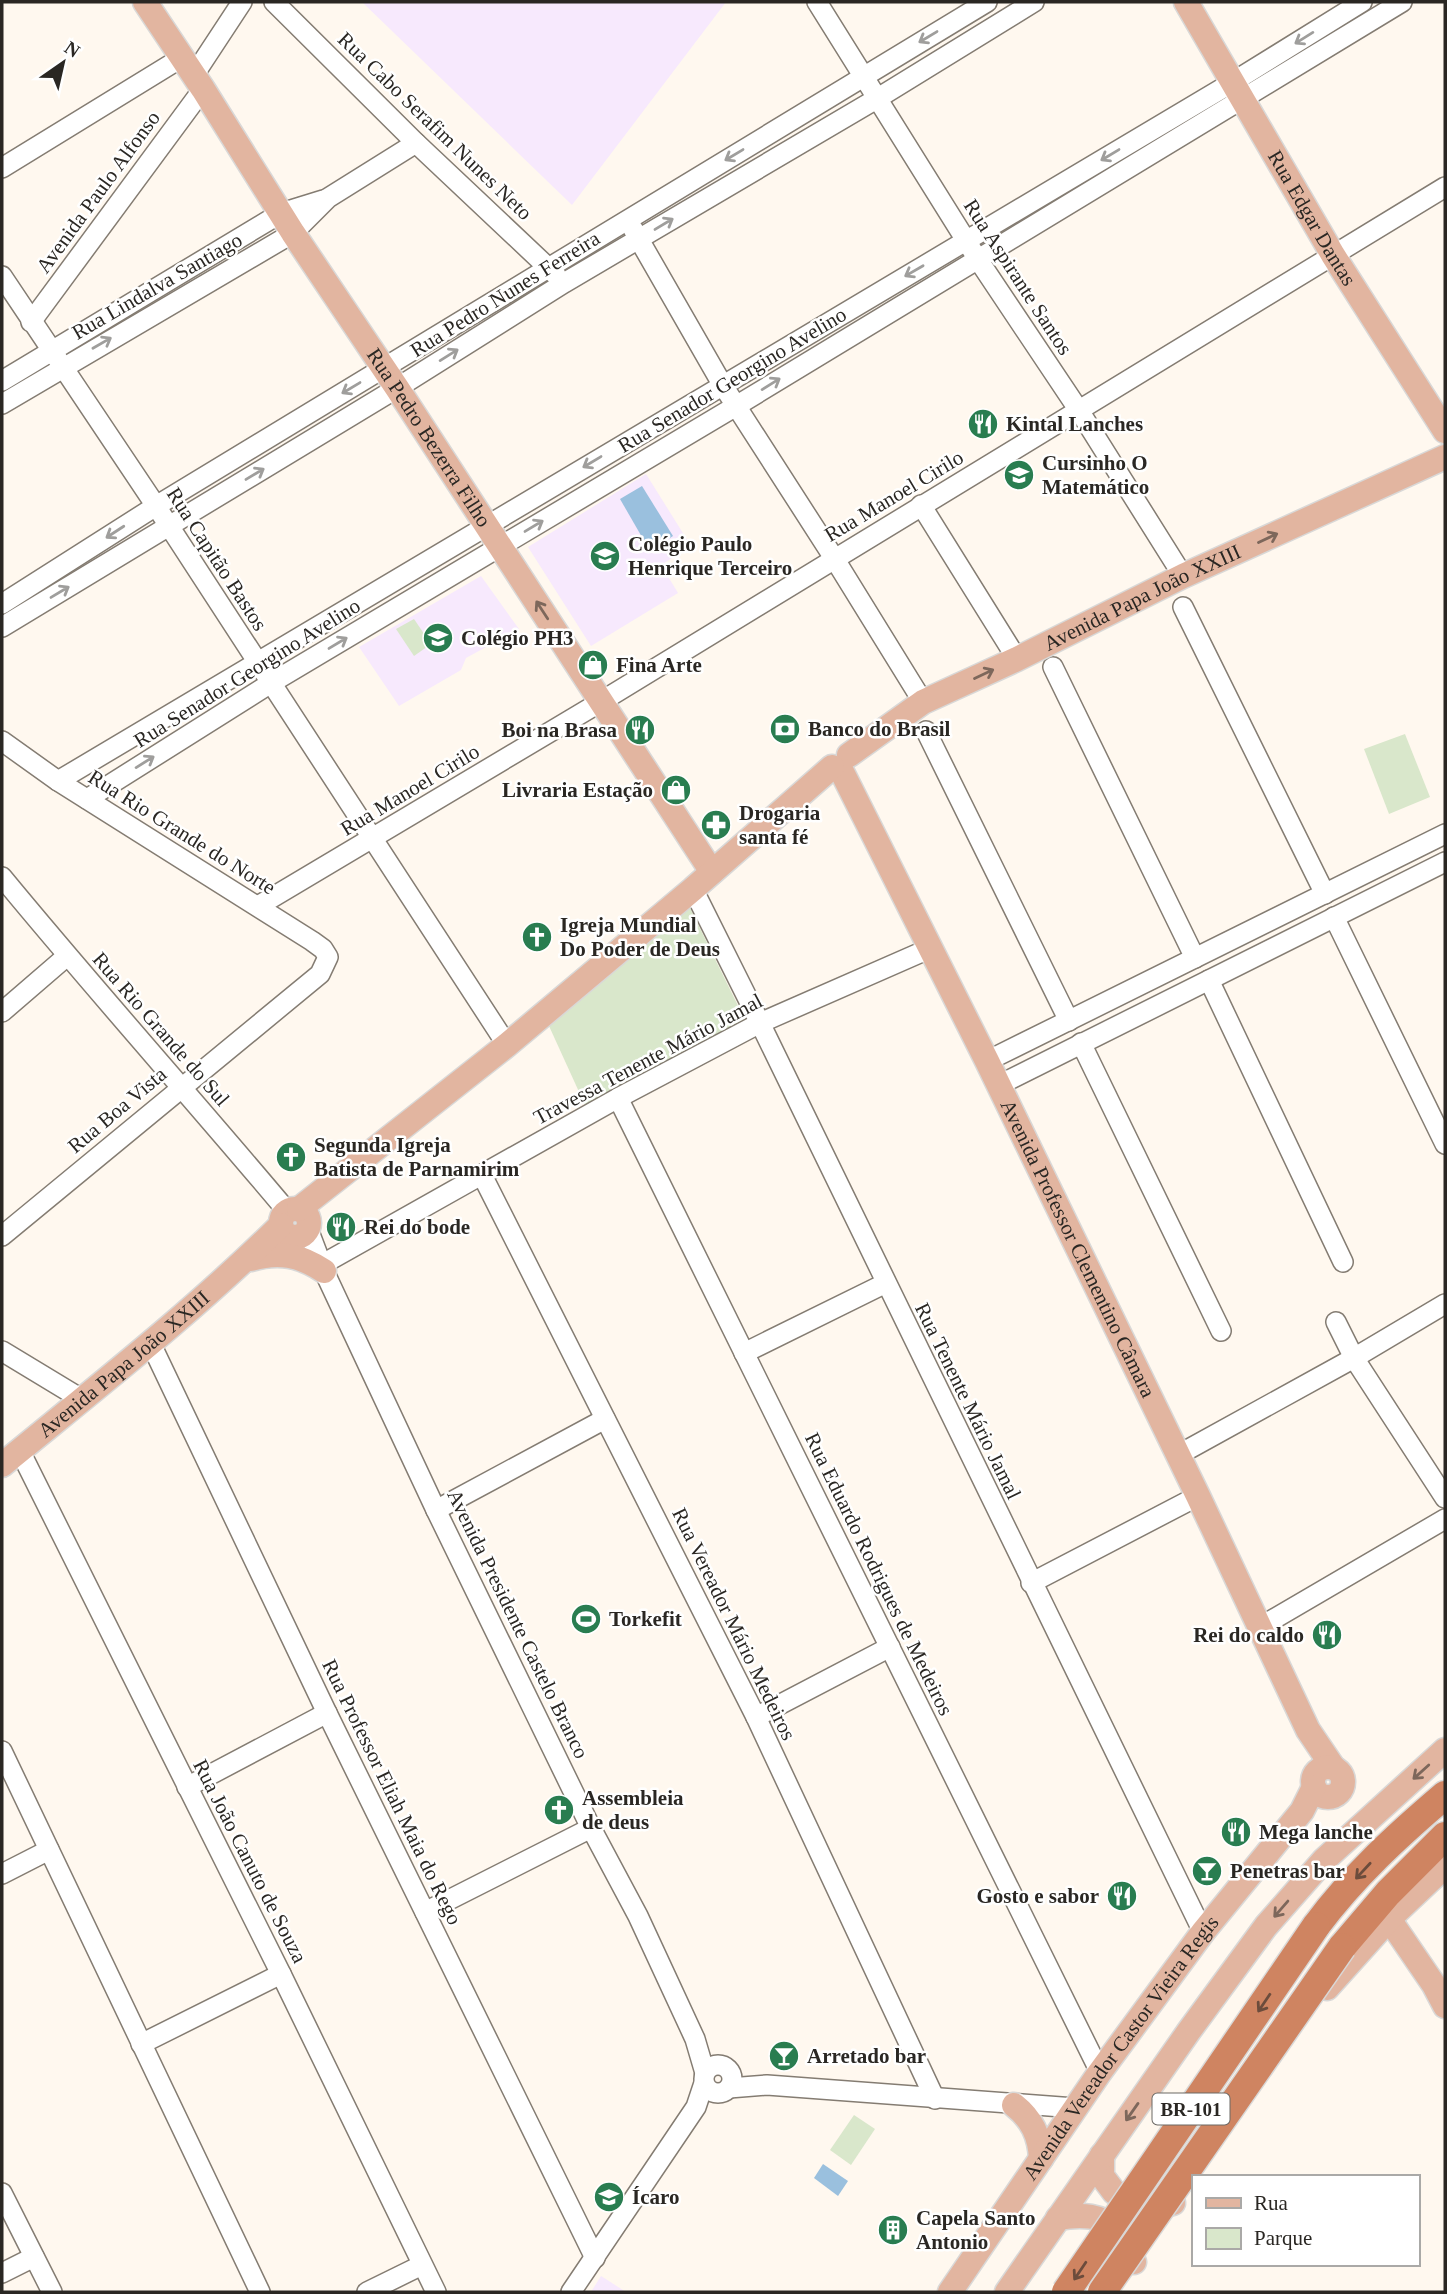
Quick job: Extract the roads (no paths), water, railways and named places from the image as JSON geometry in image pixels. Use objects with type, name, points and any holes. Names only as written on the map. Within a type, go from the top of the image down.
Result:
[{"type":"highway","name":"BR-101","points":[[1066,2292],[1317,1926],[1368,1865],[1445,1794]]},
{"type":"highway","name":"BR-101","points":[[1102,2292],[1342,1948],[1388,1893],[1445,1836]]},
{"type":"main road","name":"Rua Pedro Bezerra Filho","points":[[145,2],[712,872]]},
{"type":"main road","name":"Rua Edgar Dantas","points":[[1186,2],[1333,255],[1442,419]]},
{"type":"main road","name":"Avenida Papa João XXIII","points":[[11,1458],[151,1344],[247,1261],[296,1224],[334,1184],[507,1045],[840,764],[923,702],[1017,659],[1184,576],[1445,457]]},
{"type":"main road","name":"Avenida Professor Clementino Câmara","points":[[840,764],[999,1085],[1261,1627],[1308,1730],[1327,1784],[1343,1817],[1345,1841]]},
{"type":"main road","points":[[247,1261],[274,1254],[289,1255],[322,1268]]},
{"type":"main road","points":[[1007,2292],[1189,2031],[1266,1926],[1324,1860],[1445,1750]]},
{"type":"main road","name":"Avenida Professor Clementino Câmara","points":[[1327,1784],[1354,1793],[1367,1801],[1377,1801],[1396,1794]]},
{"type":"main road","name":"Avenida Vereador Castor Vieira Regis","points":[[950,2292],[1100,2072],[1203,1932],[1327,1784]]},
{"type":"main road","points":[[1192,2175],[1283,2044],[1357,1952],[1445,1866]]},
{"type":"main road","points":[[1389,1919],[1441,1989]]},
{"type":"main road","points":[[1014,2105],[1035,2129],[1041,2159]]},
{"type":"main road","points":[[1102,2155],[1102,2176],[1114,2192],[1146,2210],[1173,2203]]},
{"type":"main road","points":[[1114,2292],[1192,2176]]},
{"type":"main road","points":[[1058,2218],[1077,2214],[1095,2216],[1121,2232],[1134,2262]]},
{"type":"street","name":"Avenida Paulo Alfonso","points":[[31,322],[242,2]]},
{"type":"street","name":"Rua Cabo Serafim Nunes Neto","points":[[274,2],[416,143],[564,283]]},
{"type":"street","name":"Rua Aspirante Santos","points":[[817,2],[966,241],[1080,412],[1184,576]]},
{"type":"street","name":"Rua Pedro Nunes Ferreira","points":[[2,627],[312,440],[390,378],[550,268],[987,2]]},
{"type":"street","name":"Rua Pedro Nunes Ferreira","points":[[8,600],[299,419],[390,378],[564,283],[878,98],[1034,2]]},
{"type":"street","name":"Rua Senador Georgino Avelino","points":[[87,799],[271,683],[736,406],[977,258],[1238,91],[1362,2]]},
{"type":"street","name":"Rua Senador Georgino Avelino","points":[[58,781],[966,241],[1402,2]]},
{"type":"street","points":[[2,169],[193,74]]},
{"type":"street","name":"Rua Lindalva Santiago","points":[[2,404],[416,143]]},
{"type":"street","name":"Rua Manoel Cirilo","points":[[258,906],[602,701],[921,505],[1080,412],[1445,187]]},
{"type":"street","points":[[627,220],[722,384],[923,702]]},
{"type":"street","name":"Rua Lindalva Santiago","points":[[2,381],[50,350],[287,223]]},
{"type":"street","name":"Rua Capitão Bastos","points":[[2,276],[156,506],[507,1045]]},
{"type":"street","points":[[299,419],[312,440]]},
{"type":"street","points":[[921,505],[1017,659]]},
{"type":"street","points":[[8,600],[24,614]]},
{"type":"street","points":[[1183,607],[1325,894]]},
{"type":"street","points":[[1053,667],[1195,958]]},
{"type":"street","points":[[926,731],[1069,1021]]},
{"type":"street","name":"Rua Rio Grande do Norte","points":[[2,741],[58,781],[323,949],[328,957],[326,966]]},
{"type":"street","points":[[987,1061],[1445,834]]},
{"type":"street","points":[[999,1085],[1445,862]]},
{"type":"street","points":[[1374,869],[1385,892]]},
{"type":"street","name":"Rua Rio Grande do Sul","points":[[2,877],[67,956],[182,1086],[296,1224]]},
{"type":"street","name":"Rua Tenente Mário Jamal","points":[[693,889],[1203,1932]]},
{"type":"street","points":[[1334,917],[1445,1144]]},
{"type":"street","points":[[1248,932],[1260,954]]},
{"type":"street","name":"Travessa Tenente Mário Jamal","points":[[322,1268],[618,1098],[760,1023],[930,948]]},
{"type":"street","points":[[2,1012],[67,956]]},
{"type":"street","name":"Rua Boa Vista","points":[[2,1236],[320,974],[326,966]]},
{"type":"street","points":[[1209,980],[1343,1262]]},
{"type":"street","points":[[1119,995],[1131,1019]]},
{"type":"street","points":[[1081,1044],[1221,1331]]},
{"type":"street","name":"Rua Eduardo Rodrigues de Medeiros","points":[[618,1098],[1100,2072]]},
{"type":"street","name":"Rua Vereador Mário Medeiros","points":[[482,1175],[755,1717],[935,2099]]},
{"type":"street","name":"Avenida Presidente Castelo Branco","points":[[296,1224],[322,1268],[436,1510],[638,1916],[695,2039],[718,2080]]},
{"type":"street","points":[[744,1353],[886,1283]]},
{"type":"street","points":[[1178,1455],[1354,1358],[1445,1304]]},
{"type":"street","points":[[1336,1322],[1354,1358],[1445,1498]]},
{"type":"street","name":"Rua Professor Eliah Maia do Rego","points":[[151,1344],[327,1713],[595,2258]]},
{"type":"street","points":[[2,1351],[83,1400]]},
{"type":"street","points":[[436,1510],[606,1419]]},
{"type":"street","name":"Rua João Canuto de Souza","points":[[11,1458],[187,1787],[436,2292]]},
{"type":"street","points":[[1031,1583],[1198,1496]]},
{"type":"street","points":[[1261,1627],[1445,1520]]},
{"type":"street","points":[[755,1717],[890,1647]]},
{"type":"street","points":[[187,1787],[327,1713]]},
{"type":"street","points":[[2,1751],[260,2292]]},
{"type":"street","points":[[425,1912],[592,1828]]},
{"type":"street","points":[[2,1874],[49,1850]]},
{"type":"street","points":[[141,2044],[281,1974]]},
{"type":"street","points":[[571,2292],[696,2108],[718,2080],[1075,2108]]},
{"type":"street","points":[[2,2193],[52,2292]]},
{"type":"street","points":[[2,2273],[34,2257]]},
{"type":"street","points":[[367,2292],[422,2265]]},
{"type":"water","points":[[642,486],[673,536],[650,551],[620,499]]},
{"type":"water","points":[[823,2164],[848,2181],[838,2196],[814,2178]]},
{"type":"place","name":"Kintal Lanches","points":[[983,424]]},
{"type":"place","name":"Cursinho O Matemático","points":[[1019,475]]},
{"type":"place","name":"Colégio Paulo Henrique Terceiro","points":[[605,556]]},
{"type":"place","name":"Colégio PH3","points":[[438,638]]},
{"type":"place","name":"Fina Arte","points":[[593,665]]},
{"type":"place","name":"Banco do Brasil","points":[[785,729]]},
{"type":"place","name":"Boi na Brasa","points":[[640,730]]},
{"type":"place","name":"Livraria Estação","points":[[676,790]]},
{"type":"place","name":"Drogaria santa fé","points":[[716,825]]},
{"type":"place","name":"Igreja Mundial Do Poder de Deus","points":[[537,937]]},
{"type":"place","name":"Segunda Igreja Batista de Parnamirim","points":[[291,1157]]},
{"type":"place","name":"Rei do bode","points":[[341,1227]]},
{"type":"place","name":"Torkefit","points":[[586,1619]]},
{"type":"place","name":"Rei do caldo","points":[[1327,1635]]},
{"type":"place","name":"Assembleia de deus","points":[[559,1810]]},
{"type":"place","name":"Mega lanche","points":[[1236,1832]]},
{"type":"place","name":"Penetras bar","points":[[1207,1871]]},
{"type":"place","name":"Gosto e sabor","points":[[1122,1896]]},
{"type":"place","name":"Arretado bar","points":[[784,2056]]},
{"type":"place","name":"Ícaro","points":[[609,2197]]},
{"type":"place","name":"Capela Santo Antonio","points":[[893,2230]]}]
